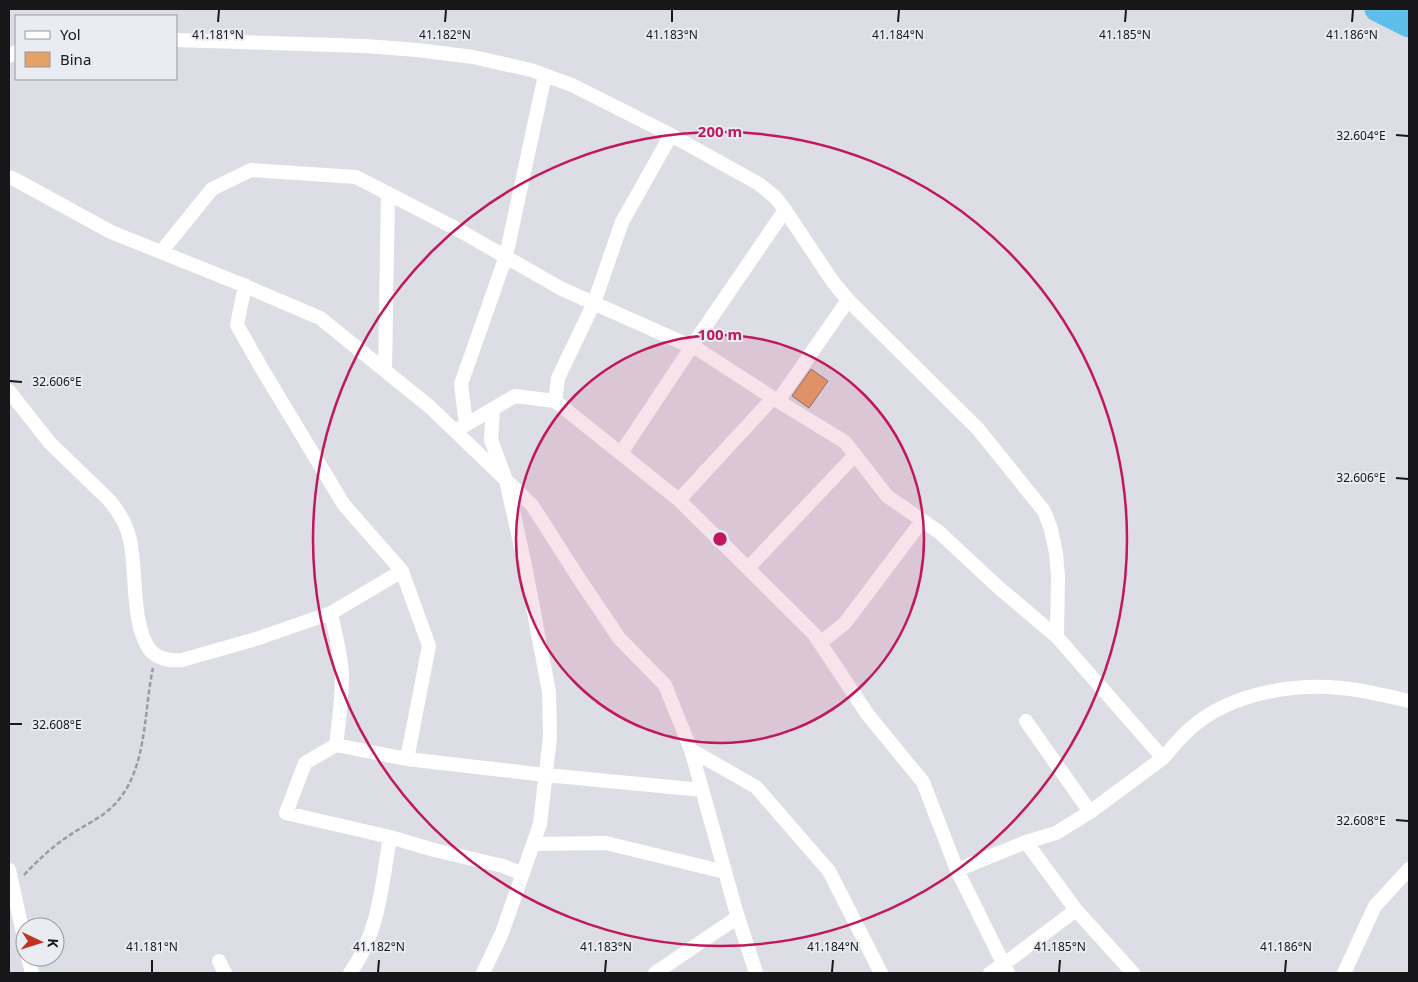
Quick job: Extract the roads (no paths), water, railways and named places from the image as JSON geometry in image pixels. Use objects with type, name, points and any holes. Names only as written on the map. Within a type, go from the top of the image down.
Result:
[{"type":"street","points":[[178,40],[366,46],[417,50],[473,57],[532,70],[572,85],[671,135],[759,184],[785,210],[833,282],[848,300],[978,429],[1044,511],[1051,529],[1056,553],[1058,576],[1057,637]]},
{"type":"street","points":[[460,427],[461,384],[506,256],[545,75]]},
{"type":"street","points":[[555,401],[558,378],[594,303],[622,222],[671,135]]},
{"type":"street","points":[[161,252],[212,189],[251,170],[356,177],[457,229],[562,289],[692,346],[845,442],[887,496],[939,532],[998,587],[1057,637],[1163,758]]},
{"type":"street","points":[[9,177],[111,232],[244,285],[320,318],[430,407],[460,427],[506,480],[532,505],[620,638],[665,685],[691,750],[738,917],[756,973]]},
{"type":"street","points":[[385,371],[388,193]]},
{"type":"street","points":[[620,453],[785,210]]},
{"type":"street","points":[[244,285],[237,325],[344,505],[402,571],[429,646],[407,759]]},
{"type":"street","points":[[680,500],[775,399],[848,300]]},
{"type":"street","points":[[9,391],[50,443],[109,500],[122,519],[130,539],[140,626],[151,650],[156,655],[169,660],[182,660],[256,639],[331,613],[402,571]]},
{"type":"street","points":[[460,427],[516,396],[555,401],[680,500],[814,634],[868,715],[923,782],[957,870],[1006,969]]},
{"type":"street","points":[[483,973],[502,933],[540,824],[550,737],[548,692],[525,565],[506,480],[491,440],[492,409]]},
{"type":"street","points":[[748,568],[855,455]]},
{"type":"street","points":[[820,643],[845,623],[922,521]]},
{"type":"street","points":[[331,613],[342,675],[336,745]]},
{"type":"street","points":[[957,870],[1056,832],[1090,812],[1163,758],[1192,727],[1204,718],[1232,703],[1260,694],[1291,688],[1326,687],[1358,690],[1409,701]]},
{"type":"street","points":[[1026,722],[1090,812]]},
{"type":"street","points":[[523,874],[503,866],[286,813],[305,762],[336,745],[407,759],[702,790]]},
{"type":"street","points":[[691,750],[756,786],[829,871],[881,973]]},
{"type":"street","points":[[350,973],[367,944],[375,923],[390,837]]},
{"type":"street","points":[[533,844],[606,842],[725,872]]},
{"type":"street","points":[[1026,842],[1076,910],[1133,973]]},
{"type":"street","points":[[1344,973],[1375,906],[1409,869]]},
{"type":"street","points":[[9,870],[20,917]]},
{"type":"street","points":[[990,973],[1006,969],[1076,910]]},
{"type":"street","points":[[655,973],[738,917]]},
{"type":"waterway","points":[[1377,9],[1409,25]]}]
